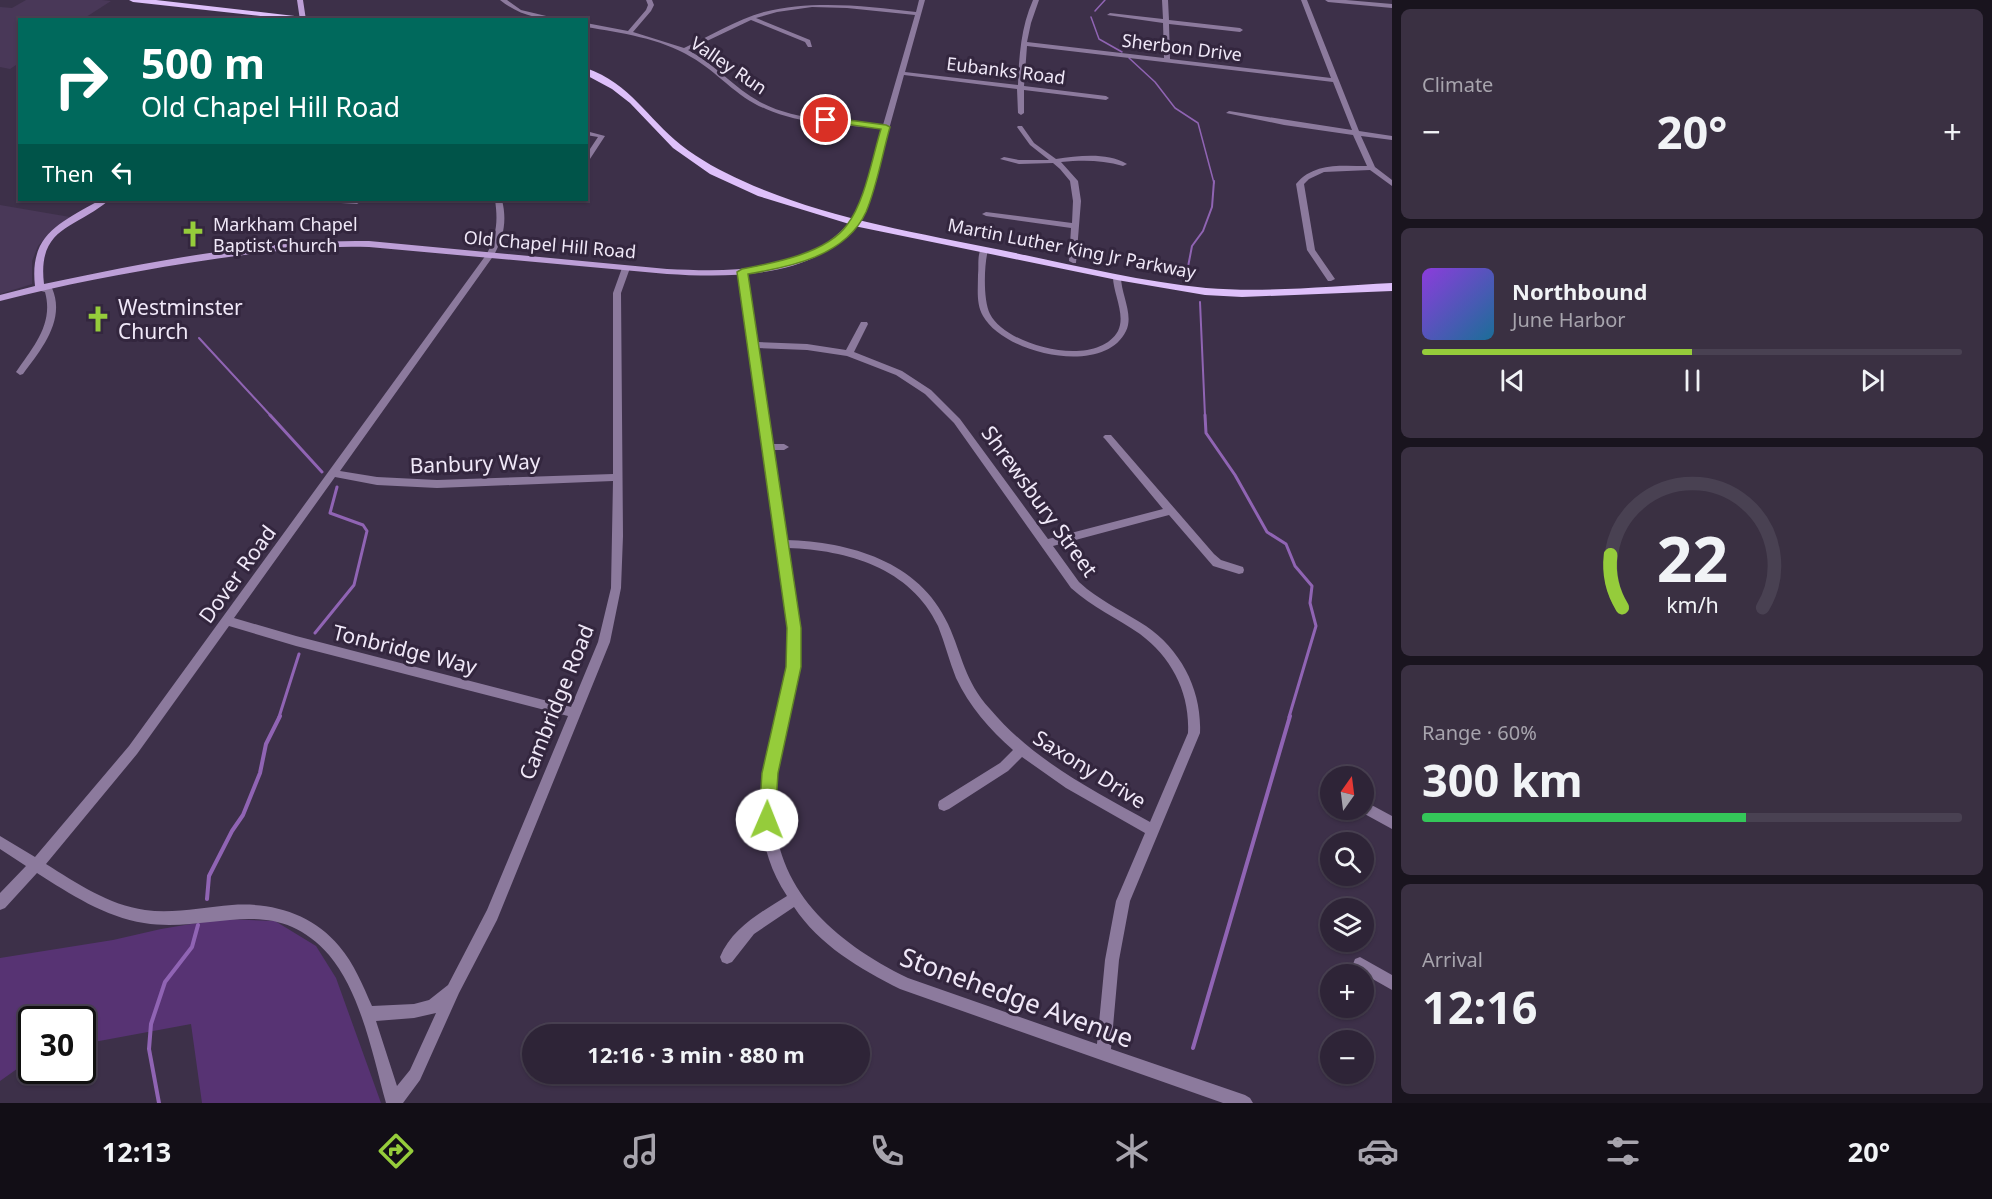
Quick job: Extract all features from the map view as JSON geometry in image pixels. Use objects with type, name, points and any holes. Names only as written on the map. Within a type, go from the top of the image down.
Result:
[{"type":"main road","points":[[132,0],[303,18]]},
{"type":"main road","name":"Martin Luther King Jr Parkway","points":[[588,72],[615,87],[633,101],[676,146],[714,172],[762,194],[863,225],[1185,289],[1242,293],[1392,287]]},
{"type":"main road","name":"Martin Luther King Jr Parkway","points":[[855,221],[866,219],[1132,273],[1216,283],[1268,284],[1331,279],[1392,279]]},
{"type":"street","points":[[300,0],[303,18]]},
{"type":"street","points":[[503,0],[519,11],[551,18]]},
{"type":"street","points":[[629,33],[649,10],[651,4],[649,0]]},
{"type":"street","name":"Old Chapel Hill Road","points":[[0,298],[40,288],[239,252],[300,245],[358,244],[681,272],[742,272],[783,265],[816,253],[839,239],[855,221],[864,205],[922,0]]},
{"type":"street","points":[[1021,113],[1020,87],[1030,13],[1036,0]]},
{"type":"street","points":[[1165,0],[1167,60]]},
{"type":"street","points":[[1304,0],[1372,168],[1392,184]]},
{"type":"street","points":[[1328,0],[1392,6]]},
{"type":"street","points":[[684,50],[776,10],[818,5],[918,14]]},
{"type":"street","points":[[1110,15],[1240,30]]},
{"type":"street","points":[[753,19],[808,41],[810,46]]},
{"type":"street","name":"Valley Run","points":[[588,25],[629,33],[684,50],[699,58],[753,100],[767,108],[792,115],[886,127]]},
{"type":"street","name":"Sherbon Drive","points":[[1026,44],[1335,80]]},
{"type":"street","name":"Eubanks Road","points":[[901,72],[1106,98]]},
{"type":"street","points":[[1229,113],[1392,138]]},
{"type":"street","points":[[1020,127],[1032,144],[1071,176],[1076,187],[1073,261]]},
{"type":"street","points":[[588,134],[602,136],[588,158]]},
{"type":"street","points":[[1004,159],[1022,164],[1098,157],[1123,164]]},
{"type":"street","points":[[1331,279],[1311,250],[1300,184],[1306,176],[1318,171],[1372,168]]},
{"type":"street","points":[[20,372],[41,343],[52,312],[49,290],[40,288],[39,260],[48,242],[63,227],[103,201]]},
{"type":"street","points":[[341,201],[358,201]]},
{"type":"street","name":"Dover Road","points":[[0,903],[37,864],[134,750],[490,255],[500,237],[502,224],[498,201]]},
{"type":"street","points":[[986,214],[1076,226]]},
{"type":"street","points":[[984,250],[982,303],[987,317],[997,329],[1010,338],[1041,350],[1086,353],[1114,342],[1122,331],[1124,321],[1117,292],[1117,277]]},
{"type":"street","name":"Cambridge Road","points":[[394,1102],[415,1075],[453,990],[492,915],[604,642],[610,622],[616,588],[617,293],[626,268]]},
{"type":"street","name":"Stonehedge Avenue","points":[[742,272],[794,628],[793,667],[770,773],[767,820],[775,855],[796,898],[820,929],[836,944],[879,972],[905,984],[1245,1103]]},
{"type":"street","points":[[849,353],[864,324]]},
{"type":"street","name":"Shrewsbury Street","points":[[754,345],[807,347],[849,353],[899,373],[940,402],[957,421],[1065,573],[1084,593],[1157,642],[1178,667],[1196,711],[1194,734],[1123,901],[1117,926],[1103,1054]]},
{"type":"street","points":[[1108,436],[1210,557],[1217,563],[1239,570]]},
{"type":"street","points":[[769,447],[784,447]]},
{"type":"street","name":"Banbury Way","points":[[333,473],[377,481],[437,484],[618,477]]},
{"type":"street","points":[[1046,544],[1171,511]]},
{"type":"street","name":"Saxony Drive","points":[[783,544],[817,544],[844,549],[886,566],[913,586],[925,598],[942,622],[960,674],[970,693],[998,727],[1021,750],[1041,765],[1152,830]]},
{"type":"street","name":"Tonbridge Way","points":[[227,621],[306,644],[575,713]]},
{"type":"street","points":[[944,805],[1004,768],[1021,750]]},
{"type":"street","points":[[1374,813],[1392,823]]},
{"type":"street","points":[[0,842],[78,890],[132,915],[179,918],[250,911],[297,921],[320,935],[339,955],[349,970],[368,1014],[394,1102]]},
{"type":"street","points":[[727,957],[738,938],[748,928],[796,898]]},
{"type":"street","points":[[1374,972],[1392,983]]},
{"type":"street","name":"Cambridge Road","points":[[368,1014],[414,1011],[432,1007],[453,990]]},
{"type":"shaded area","points":[[26,0],[111,1],[85,18],[18,18],[18,64],[10,69],[0,67],[0,7],[12,8]]},
{"type":"shaded area","points":[[0,205],[70,217],[50,232],[38,246],[32,261],[32,284],[0,294]]},
{"type":"shaded area","points":[[221,919],[275,921],[316,946],[336,978],[381,1103],[202,1103],[191,1024],[96,1042],[96,1006],[18,1006],[18,1068],[0,1081],[0,958],[113,940]]},
{"type":"waterway","points":[[1095,11],[1105,0]]},
{"type":"waterway","points":[[1091,17],[1099,39],[1122,52]]},
{"type":"waterway","points":[[1129,58],[1155,82],[1175,108],[1198,123],[1214,183]]},
{"type":"waterway","points":[[1187,272],[1192,246],[1203,231],[1212,207],[1214,183]]},
{"type":"waterway","points":[[1200,302],[1205,416]]},
{"type":"waterway","points":[[199,338],[271,416]]},
{"type":"waterway","points":[[270,415],[322,472]]},
{"type":"waterway","points":[[1205,415],[1206,433],[1235,475],[1267,532],[1286,544],[1295,566],[1312,586],[1310,603],[1316,626],[1289,717]]},
{"type":"waterway","points":[[315,633],[354,585],[367,531],[363,525],[330,513],[337,487]]},
{"type":"waterway","points":[[279,717],[299,654]]},
{"type":"waterway","points":[[207,899],[209,876],[232,831],[243,815],[260,773],[266,744],[280,716]]},
{"type":"waterway","points":[[1193,1048],[1290,716]]},
{"type":"waterway","points":[[159,1103],[149,1049],[151,1024],[165,982],[192,947],[198,925]]},
{"type":"place","name":"Markham Chapel Baptist Church","points":[[193,234]]},
{"type":"place","name":"Westminster Church","points":[[98,319]]},
{"type":"route","points":[[767,820],[770,773],[793,667],[794,628],[792,600],[742,272],[783,265],[822,250],[850,230],[861,212],[886,127],[826,120]]}]
